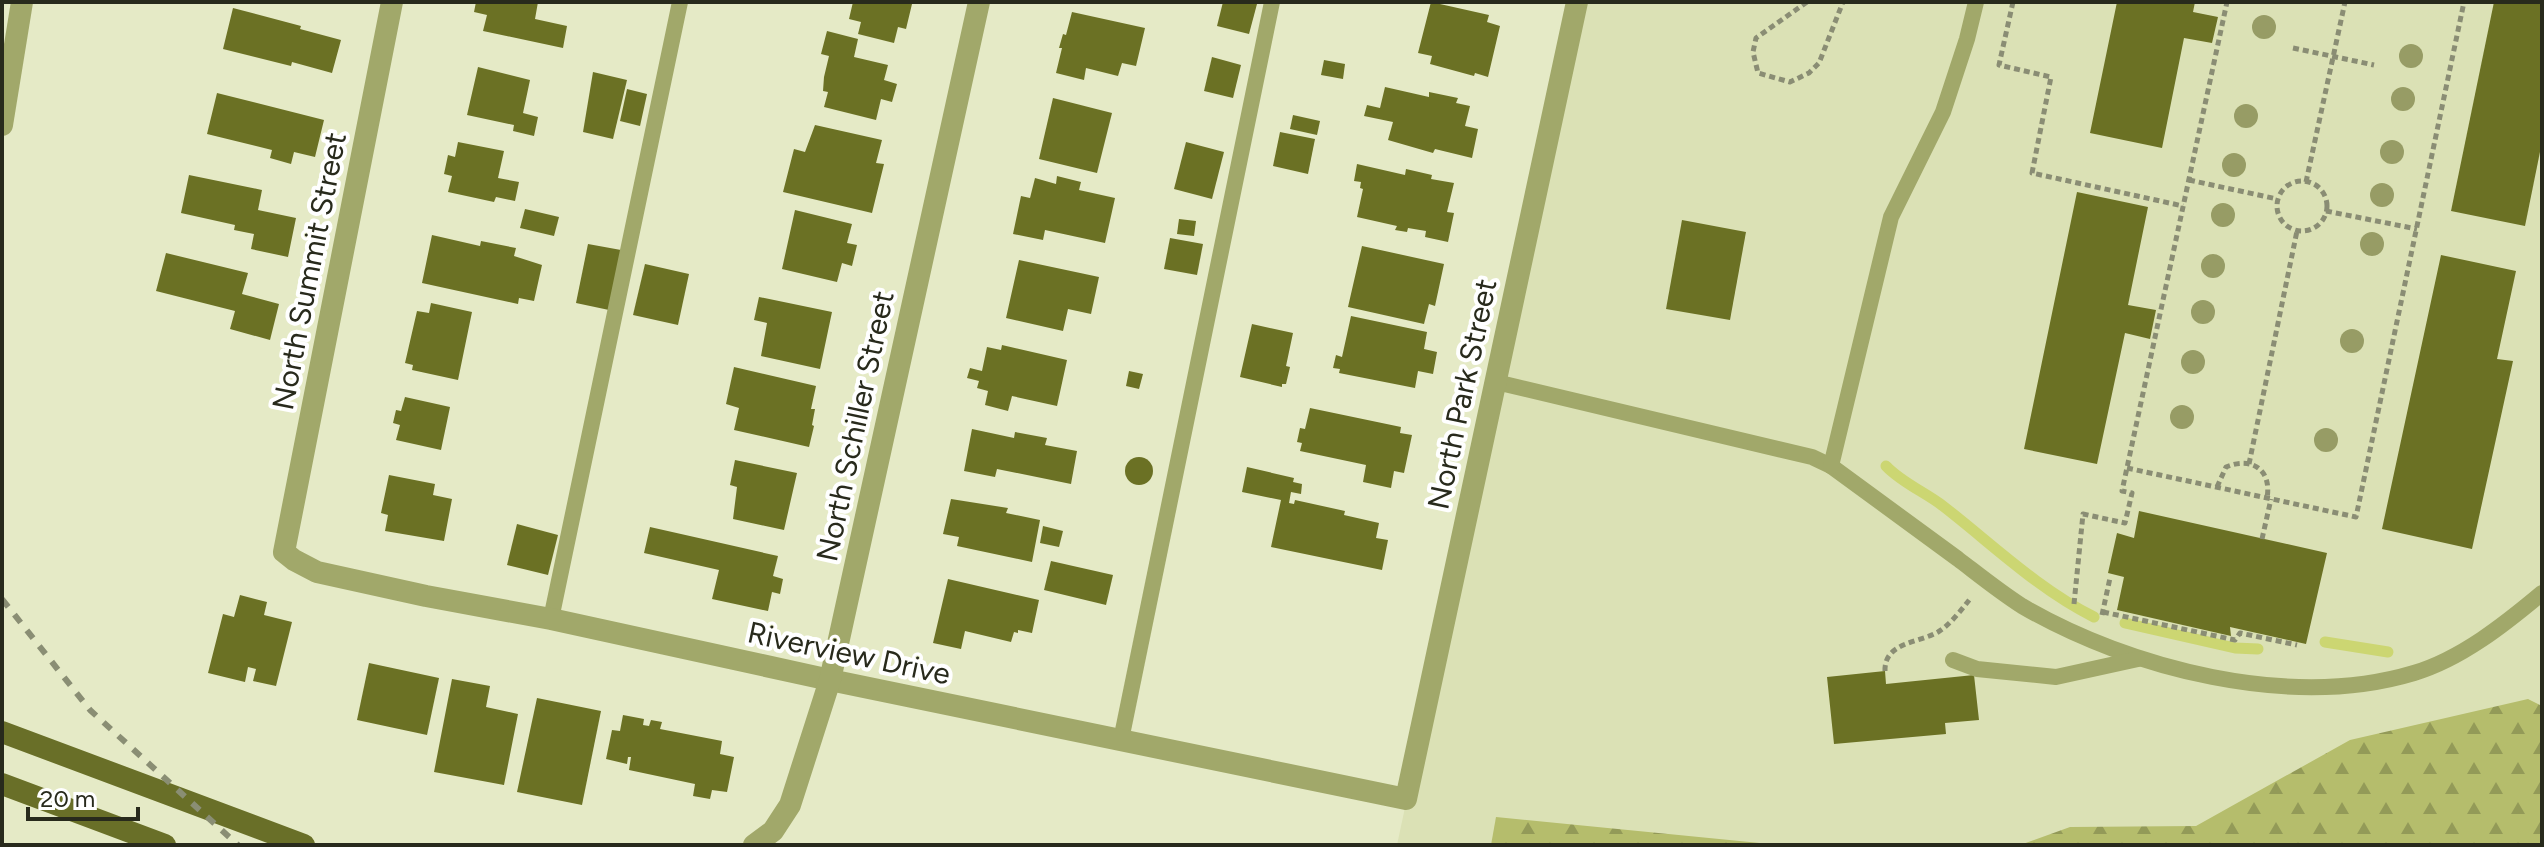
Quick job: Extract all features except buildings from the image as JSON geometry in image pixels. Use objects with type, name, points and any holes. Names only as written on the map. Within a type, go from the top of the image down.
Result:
[{"type":"main road","points":[[2,732],[304,845]]},
{"type":"main road","points":[[2,784],[165,845]]},
{"type":"street","points":[[2,125],[22,2]]},
{"type":"street","name":"North Summit Street","points":[[284,552],[392,2]]},
{"type":"street","name":"North Schiller Street","points":[[754,845],[773,831],[790,805],[830,680],[979,2]]},
{"type":"street","name":"North Park Street","points":[[1406,799],[1577,2]]},
{"type":"street","name":"Riverview Drive","points":[[284,552],[317,572],[426,596],[551,619],[1406,799]]},
{"type":"lane","points":[[551,619],[680,2]]},
{"type":"lane","points":[[1121,740],[1272,2]]},
{"type":"lane","points":[[1831,466],[1891,217],[1943,112],[1976,2]]},
{"type":"lane","points":[[1496,382],[1812,457],[1831,466],[2020,604],[2096,643],[2191,671],[2267,685],[2361,684],[2415,673],[2452,656],[2514,617],[2542,593]]},
{"type":"lane","points":[[1953,660],[1977,669],[2056,677],[2143,658]]},
{"type":"path","points":[[1807,2],[1756,38],[1753,52],[1758,73],[1777,81],[1790,82],[1809,73],[1819,63],[1843,2]]},
{"type":"path","points":[[2013,2],[1999,65],[2051,77],[2032,173],[2183,206]]},
{"type":"path","points":[[2074,603],[2083,514],[2125,523],[2132,493],[2122,491],[2227,2]]},
{"type":"path","points":[[2306,182],[2345,2]]},
{"type":"path","points":[[2127,468],[2356,517],[2464,2]]},
{"type":"path","points":[[2293,48],[2374,65]]},
{"type":"path","points":[[2189,180],[2277,199]]},
{"type":"path","points":[[2306,182],[2319,188],[2324,195],[2326,211],[2319,225],[2297,231],[2289,228],[2278,216],[2277,199],[2287,185],[2306,182]]},
{"type":"path","points":[[2326,211],[2417,229]]},
{"type":"path","points":[[2249,464],[2297,231]]},
{"type":"path","points":[[2217,487],[2226,467],[2240,462],[2255,466],[2268,480],[2269,498],[2262,539]]},
{"type":"path","points":[[2096,643],[2110,578]]},
{"type":"path","points":[[1885,671],[1886,660],[1894,650],[1940,630],[1986,580]]},
{"type":"path","points":[[2103,612],[2235,640],[2240,633],[2297,645]]},
{"type":"shaded area","points":[[1577,2],[2542,2],[2542,845],[1397,845]]},
{"type":"green space","points":[[2528,699],[2542,706],[2542,845],[2020,845],[2070,827],[2196,826],[2350,740]]},
{"type":"green space","points":[[1496,817],[1781,845],[1491,845]]},
{"type":"waterway","points":[[1886,466],[1943,506],[2035,580],[2094,617]]},
{"type":"waterway","points":[[2125,623],[2235,648],[2258,649]]},
{"type":"waterway","points":[[2325,642],[2388,652]]},
{"type":"railway","points":[[2,599],[90,710],[238,845]]}]
